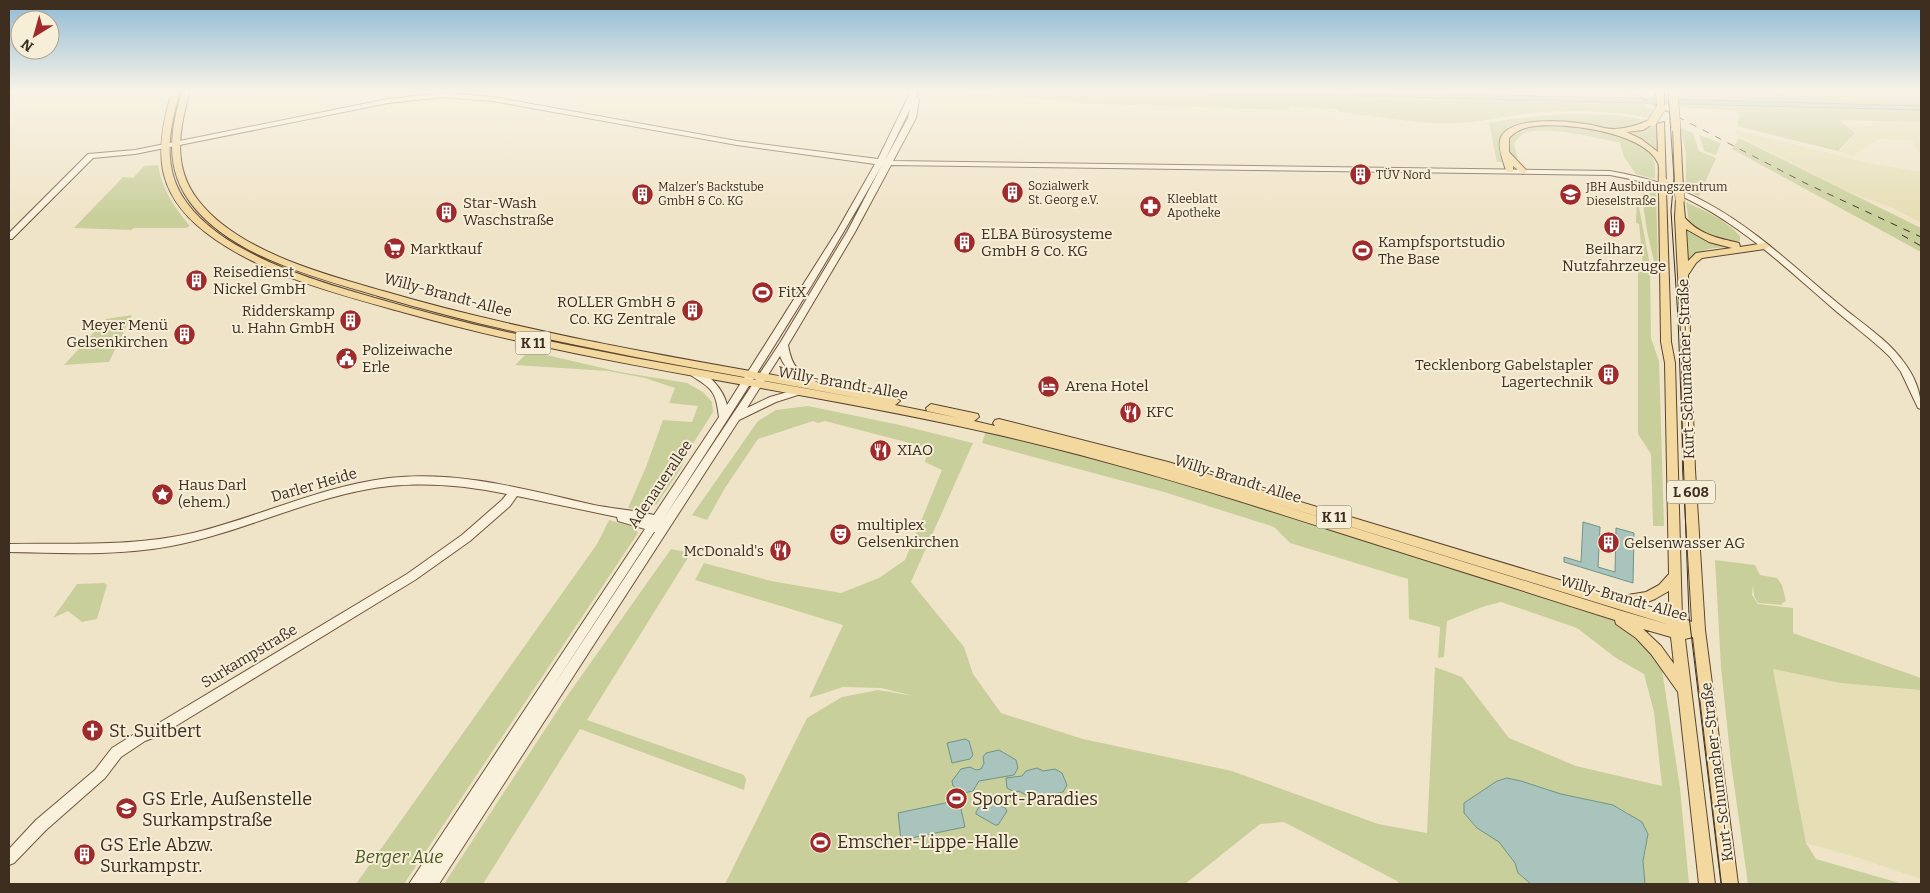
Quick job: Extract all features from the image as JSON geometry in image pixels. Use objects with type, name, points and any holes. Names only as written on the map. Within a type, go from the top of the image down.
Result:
[{"type":"main road","name":"Willy-Brandt-Allee","points":[[165,133],[163,147],[167,174],[174,192],[182,204],[202,225],[249,255],[326,285],[464,326],[568,350],[695,374],[817,386],[949,411],[1104,449],[1226,484],[1607,606]]},
{"type":"main road","name":"Willy-Brandt-Allee","points":[[176,133],[173,144],[180,179],[197,205],[211,220],[252,246],[310,271],[409,302],[496,325],[587,346],[755,380],[798,392],[941,418],[1104,457],[1607,606],[1676,627],[1690,634],[1699,630]]},
{"type":"main road","points":[[1510,133],[1505,137],[1504,144],[1510,170]]},
{"type":"main road","points":[[1615,133],[1643,143],[1653,151],[1662,163]]},
{"type":"main road","name":"Kurt-Schumacher-Straße","points":[[1661,133],[1666,332],[1670,363],[1676,627],[1707,884]]},
{"type":"main road","name":"Kurt-Schumacher-Straße","points":[[1676,133],[1687,354],[1689,470],[1699,630],[1730,884]]},
{"type":"main road","points":[[1506,152],[1523,171]]},
{"type":"main road","points":[[1680,217],[1694,231],[1713,241],[1736,245],[1760,246]]},
{"type":"main road","points":[[1682,277],[1692,261],[1700,255],[1760,246]]},
{"type":"main road","points":[[1607,606],[1649,597],[1666,587],[1674,577]]},
{"type":"main road","points":[[1607,606],[1660,652],[1684,692]]},
{"type":"street","points":[[9,237],[92,156],[119,155],[230,133]]},
{"type":"street","points":[[682,133],[727,141],[884,162],[1565,171],[1634,180],[1698,202],[1760,246],[1819,292],[1898,361],[1921,406]]},
{"type":"street","name":"Adenauerallee","points":[[431,884],[659,525],[724,416],[782,345],[851,232],[897,133]]},
{"type":"street","name":"Adenauerallee","points":[[416,884],[659,525],[735,419],[755,380],[841,231],[884,162]]},
{"type":"street","points":[[782,345],[784,358],[789,368],[817,386]]},
{"type":"street","points":[[695,374],[718,391],[723,399],[724,416]]},
{"type":"street","points":[[735,419],[772,398],[798,392]]},
{"type":"street","name":"Darler Heide","points":[[9,548],[120,547],[177,540],[205,534],[330,493],[395,482],[452,482],[515,491],[659,525]]},
{"type":"street","name":"Surkampstraße","points":[[9,858],[40,825],[100,774],[106,762],[144,733],[157,731],[411,578],[472,534],[515,491]]},
{"type":"shaded area","points":[[1747,133],[1873,164],[1921,172],[1921,223],[1895,209],[1850,192],[1735,134]]},
{"type":"shaded area","points":[[1856,133],[1921,133],[1921,156],[1912,141],[1879,139],[1853,155],[1839,152]]},
{"type":"shaded area","points":[[1773,669],[1840,683],[1921,690],[1921,879],[1859,858],[1806,843]]},
{"type":"green space","points":[[1491,133],[1504,133],[1498,142],[1502,162],[1497,162]]},
{"type":"green space","points":[[1515,133],[1526,133],[1514,144],[1518,158],[1513,157],[1508,148],[1508,141],[1511,135]]},
{"type":"green space","points":[[1570,133],[1609,133],[1634,141],[1645,147],[1652,156],[1655,165],[1655,179],[1636,174],[1624,157],[1620,143]]},
{"type":"green space","points":[[1623,133],[1657,133],[1658,153],[1640,139]]},
{"type":"green space","points":[[1682,133],[1692,133],[1699,151],[1716,158],[1699,196],[1686,190],[1686,154]]},
{"type":"green space","points":[[1764,133],[1855,133],[1838,151]]},
{"type":"green space","points":[[1699,135],[1721,143],[1716,155],[1704,151]]},
{"type":"green space","points":[[1739,138],[1921,228],[1921,252],[1732,149]]},
{"type":"green space","points":[[158,165],[162,182],[179,212],[190,226],[186,228],[134,228],[131,230],[74,228],[123,177],[133,178],[144,166]]},
{"type":"green space","points":[[1644,186],[1656,190],[1658,266],[1655,266],[1647,231],[1641,190]]},
{"type":"green space","points":[[1637,197],[1650,265],[1651,338],[1659,361],[1664,526],[1653,526],[1651,454],[1638,434],[1638,265],[1643,264],[1639,224],[1636,223]]},
{"type":"green space","points":[[1686,202],[1715,216],[1728,225],[1740,236],[1740,241],[1735,243],[1702,234],[1689,222]]},
{"type":"green space","points":[[1685,225],[1701,237],[1732,247],[1706,250],[1692,257],[1687,263]]},
{"type":"green space","points":[[132,315],[109,362],[64,365],[106,319]]},
{"type":"green space","points":[[529,351],[620,372],[687,383],[703,392],[712,402],[713,412],[689,450],[681,468],[657,504],[646,510],[628,508],[646,467],[663,420],[692,422],[698,406],[669,403],[675,388],[645,378],[608,371],[515,365]]},
{"type":"green space","points":[[808,406],[900,425],[973,443],[911,582],[964,647],[973,674],[1001,713],[1083,739],[1232,771],[1378,824],[1427,833],[1435,667],[1462,677],[1509,738],[1576,766],[1662,786],[1654,712],[1644,674],[1616,658],[1577,628],[1501,602],[1485,606],[1447,621],[1444,657],[1438,658],[1440,627],[1409,619],[1408,579],[1290,543],[1274,527],[1164,492],[982,443],[986,431],[1160,476],[1615,620],[1661,663],[1680,788],[1689,884],[1645,884],[1643,861],[1646,849],[1628,813],[1613,805],[1561,794],[1507,778],[1497,781],[1464,803],[1477,828],[1499,842],[1515,863],[1518,873],[1531,884],[1399,884],[1397,881],[1284,822],[1260,824],[1185,884],[725,884],[807,718],[842,697],[878,690],[914,696],[881,688],[843,687],[809,698],[843,625],[695,580],[704,563],[771,581],[841,593],[879,578],[905,560],[942,470],[925,462],[929,448],[825,421],[818,423],[813,421],[758,439],[725,488],[707,520],[692,515],[758,421],[776,410]]},
{"type":"green space","name":"Berger Aue","points":[[609,520],[636,528],[638,533],[404,884],[356,884],[597,544]]},
{"type":"green space","points":[[671,549],[691,553],[587,720],[744,775],[746,779],[744,790],[580,729],[483,884],[444,884],[565,699]]},
{"type":"green space","points":[[1715,560],[1755,565],[1760,575],[1777,578],[1782,585],[1786,601],[1782,605],[1758,603],[1754,596],[1753,585],[1752,595],[1758,604],[1793,608],[1793,633],[1921,678],[1921,690],[1840,683],[1773,669],[1806,843],[1816,859],[1903,884],[1748,884],[1731,763],[1721,667]]},
{"type":"green space","points":[[104,583],[107,585],[97,619],[82,622],[68,611],[53,618],[77,584]]},
{"type":"water","points":[[1583,522],[1600,527],[1598,567],[1615,572],[1616,528],[1634,533],[1633,583],[1564,562],[1564,557],[1581,562]]},
{"type":"water","points":[[965,739],[969,741],[973,755],[970,759],[952,763],[947,743]]},
{"type":"water","points":[[999,750],[1016,760],[1018,768],[1014,775],[979,781],[973,791],[964,793],[953,786],[952,781],[961,769],[970,767],[976,770],[981,769],[984,763],[983,757],[986,753]]},
{"type":"water","points":[[1037,768],[1043,771],[1055,769],[1062,773],[1067,785],[1063,792],[1033,799],[1019,791],[1014,792],[1007,788],[1006,778],[1022,776],[1026,771]]},
{"type":"water","points":[[1507,778],[1561,794],[1613,805],[1642,822],[1648,834],[1643,861],[1645,884],[1531,884],[1518,873],[1515,863],[1499,842],[1477,828],[1464,813],[1464,803],[1497,781]]},
{"type":"water","points":[[985,797],[1007,811],[998,825],[976,814]]},
{"type":"water","points":[[959,800],[965,827],[901,840],[898,813]]},
{"type":"tram line","points":[[1671,133],[1674,178],[1671,211],[1678,318],[1689,616],[1721,884]]},
{"type":"railway","points":[[1708,133],[1805,183],[1921,237]]},
{"type":"railway","points":[[1902,235],[1921,246]]},
{"type":"place","name":"TÜV Nord","points":[[1360,175]]},
{"type":"place","name":"Sozialwerk St. Georg e.V.","points":[[1012,193]]},
{"type":"place","name":"Malzer's Backstube GmbH & Co. KG","points":[[642,194]]},
{"type":"place","name":"JBH Ausbildungszentrum Dieselstraße","points":[[1570,194]]},
{"type":"place","name":"Kleeblatt Apotheke","points":[[1151,206]]},
{"type":"place","name":"Star-Wash Waschstraße","points":[[447,212]]},
{"type":"place","name":"Beilharz Nutzfahrzeuge","points":[[1614,226]]},
{"type":"place","name":"ELBA Bürosysteme GmbH & Co. KG","points":[[965,243]]},
{"type":"place","name":"Marktkauf","points":[[394,249]]},
{"type":"place","name":"Kampfsportstudio The Base","points":[[1362,251]]},
{"type":"place","name":"Reisedienst Nickel GmbH","points":[[197,281]]},
{"type":"place","name":"FitX","points":[[762,292]]},
{"type":"place","name":"ROLLER GmbH & Co. KG Zentrale","points":[[692,311]]},
{"type":"place","name":"Ridderskamp u. Hahn GmbH","points":[[351,320]]},
{"type":"place","name":"Meyer Menü Gelsenkirchen","points":[[184,334]]},
{"type":"place","name":"Polizeiwache Erle","points":[[346,359]]},
{"type":"place","name":"Tecklenborg Gabelstapler Lagertechnik","points":[[1609,374]]},
{"type":"place","name":"Arena Hotel","points":[[1049,386]]},
{"type":"place","name":"KFC","points":[[1130,412]]},
{"type":"place","name":"XIAO","points":[[881,450]]},
{"type":"place","name":"Haus Darl (ehem.)","points":[[162,494]]},
{"type":"place","name":"multiplex Gelsenkirchen","points":[[841,534]]},
{"type":"place","name":"Gelsenwasser AG","points":[[1608,543]]},
{"type":"place","name":"McDonald's","points":[[780,551]]},
{"type":"place","name":"St. Suitbert","points":[[93,731]]},
{"type":"place","name":"Sport-Paradies","points":[[956,799]]},
{"type":"place","name":"GS Erle, Außenstelle Surkampstraße","points":[[126,809]]},
{"type":"place","name":"Emscher-Lippe-Halle","points":[[821,842]]},
{"type":"place","name":"GS Erle Abzw. Surkampstr.","points":[[84,855]]}]
